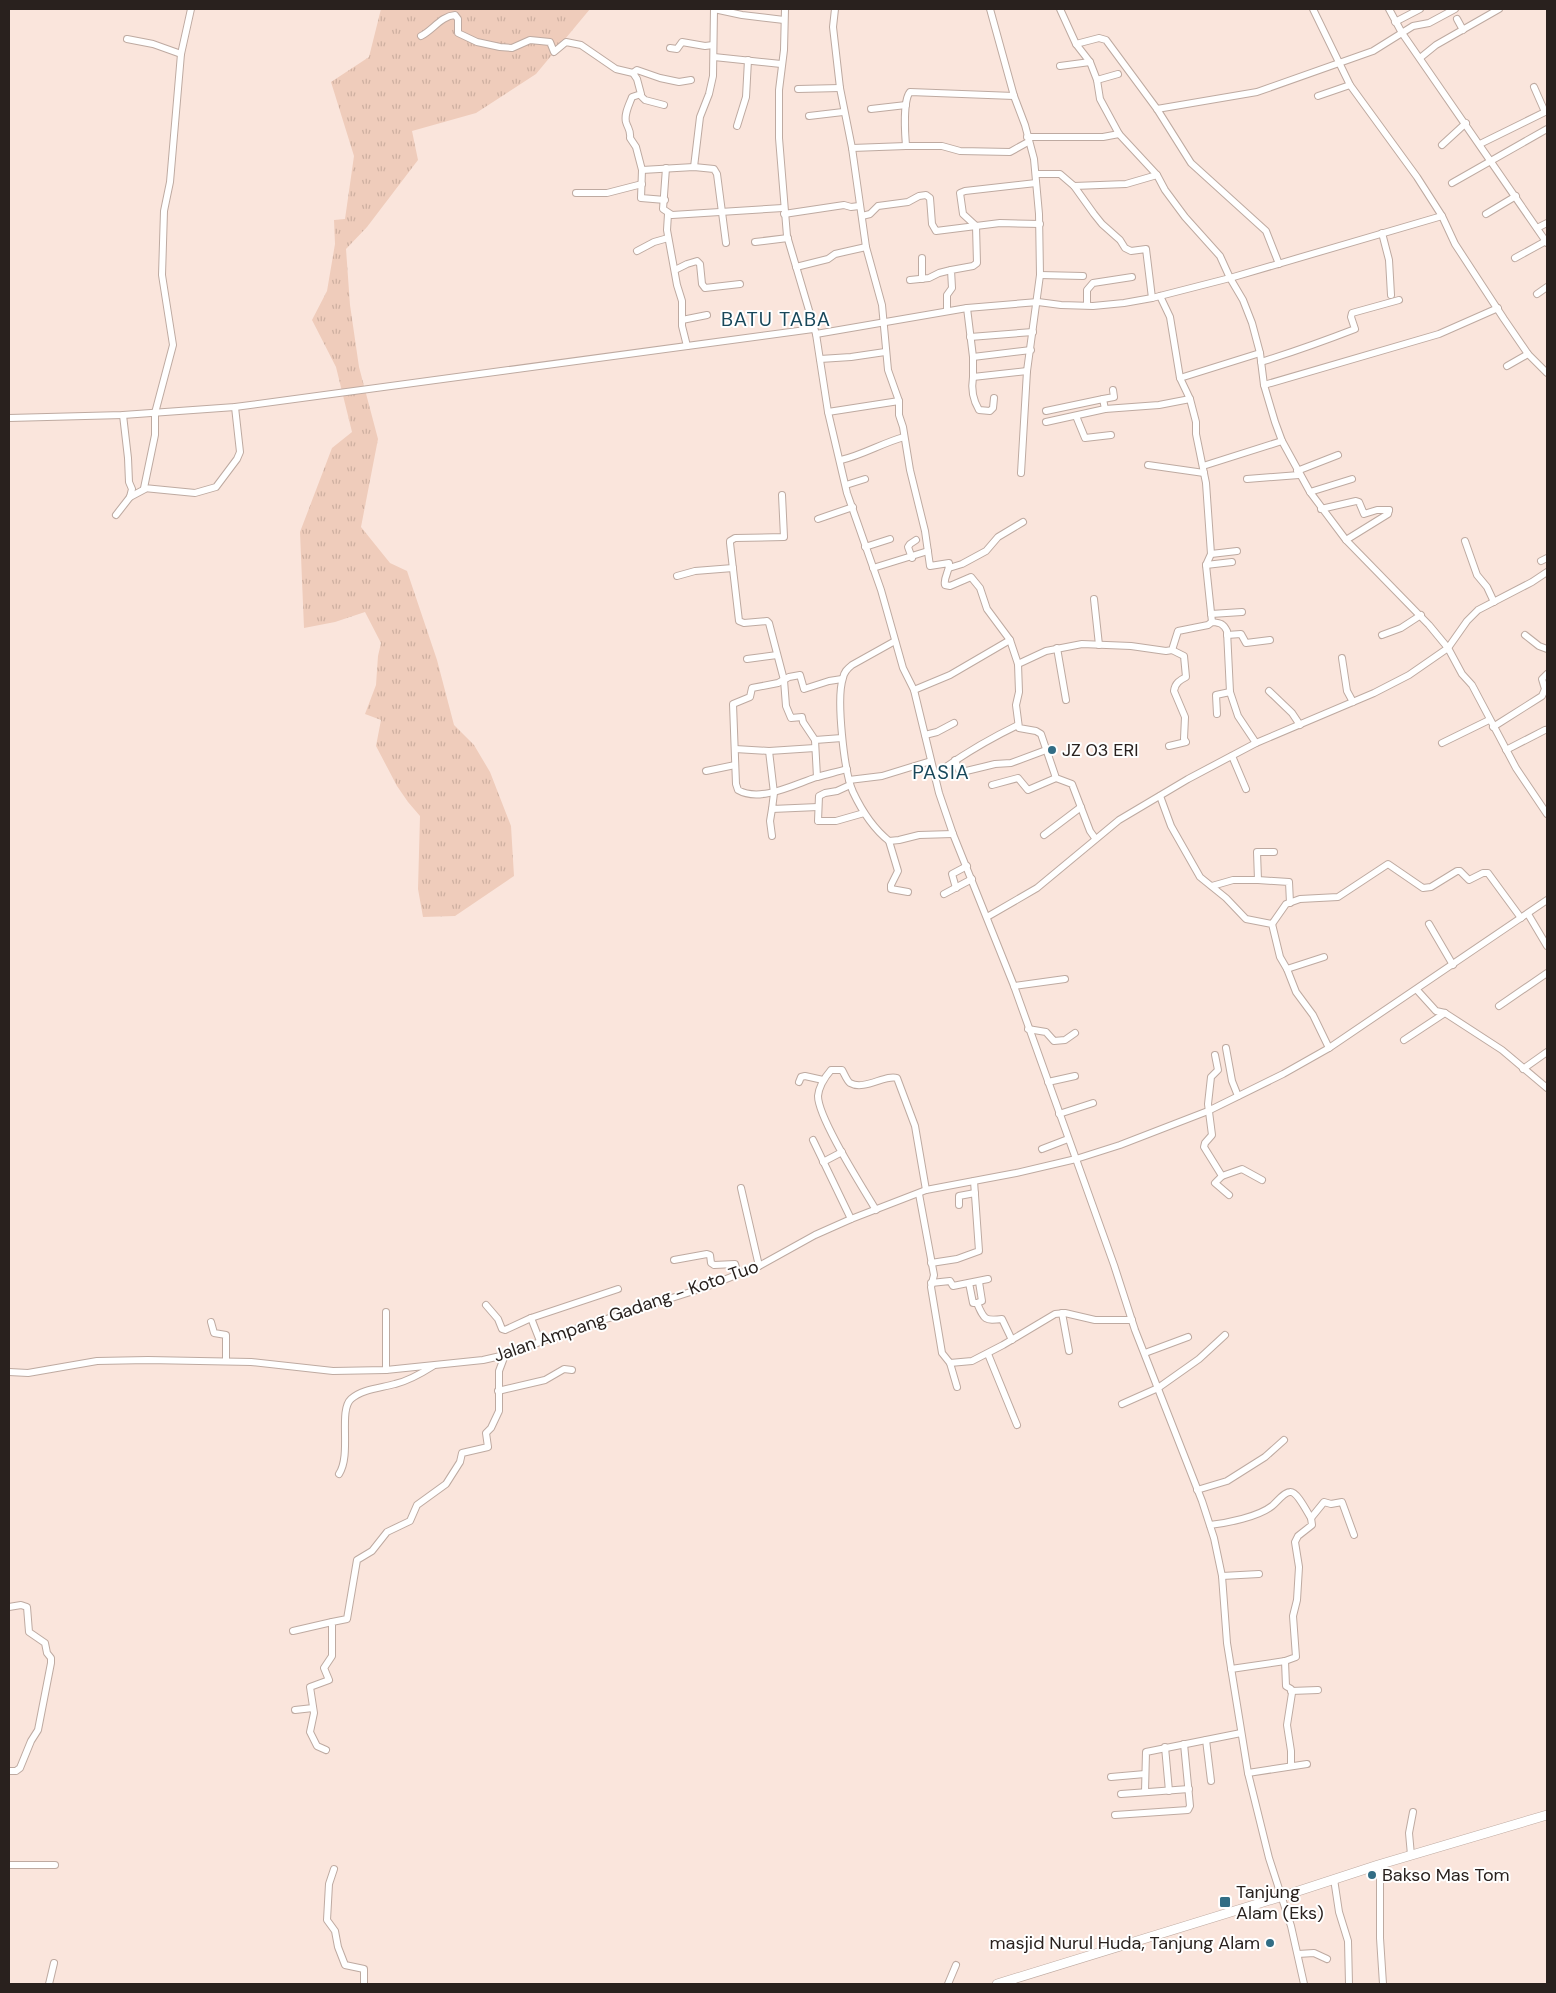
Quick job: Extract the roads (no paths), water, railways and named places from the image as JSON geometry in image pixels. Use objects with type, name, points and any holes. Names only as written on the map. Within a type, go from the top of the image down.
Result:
[{"type":"highway","points":[[997,1984],[1378,1865],[1547,1815]]},
{"type":"street","points":[[145,489],[144,482],[155,435],[155,413],[173,345],[162,269],[164,211],[170,182],[181,54],[191,9]]},
{"type":"street","points":[[694,167],[700,116],[709,94],[713,76],[714,9],[742,15],[784,20]]},
{"type":"street","points":[[785,9],[778,138],[788,247],[815,331],[828,412],[846,485],[865,547],[881,590],[903,668],[914,690],[931,761],[954,834],[1014,986],[1114,1264],[1132,1320],[1210,1525],[1222,1576],[1227,1643],[1248,1773],[1269,1858],[1283,1896],[1304,1984]]},
{"type":"street","points":[[835,9],[833,27],[840,88],[843,112],[852,148],[859,206],[866,247],[882,305],[882,324],[888,370],[899,401],[899,415],[903,427],[930,566],[949,563],[944,582],[946,585],[950,586],[971,577],[980,588],[987,609],[1010,640],[1018,664],[1019,692],[1016,705],[1018,725],[1022,730],[1040,732],[1056,778]]},
{"type":"street","points":[[990,9],[1014,96],[1025,126],[1036,174],[1040,224],[1038,302],[1028,371],[1021,473]]},
{"type":"street","points":[[1060,9],[1076,44],[1090,62],[1097,80],[1100,99],[1119,134],[1156,175],[1185,217],[1220,256],[1243,300],[1252,323],[1260,353],[1264,385],[1282,441],[1298,473],[1321,509],[1346,540],[1421,615],[1448,648],[1462,674],[1472,685],[1506,750],[1547,814]]},
{"type":"street","points":[[1313,9],[1350,85],[1417,177],[1442,216],[1455,244],[1528,354],[1547,373]]},
{"type":"street","points":[[1389,9],[1402,33],[1466,123],[1546,242],[1516,258]]},
{"type":"street","points":[[1395,22],[1420,9]]},
{"type":"street","points":[[1157,109],[1257,92],[1373,51],[1413,26],[1429,23],[1455,9]]},
{"type":"street","points":[[1420,58],[1436,45],[1499,9]]},
{"type":"street","points":[[421,36],[435,25],[455,15],[458,18],[458,33],[477,42],[512,48],[532,40],[551,43],[554,52],[566,42],[580,44],[616,69],[633,73],[638,70],[679,82],[691,80]]},
{"type":"street","points":[[1457,19],[1463,30]]},
{"type":"street","points":[[1076,44],[1103,38],[1157,109],[1191,163],[1266,231],[1279,264]]},
{"type":"street","points":[[127,39],[153,44],[181,54]]},
{"type":"street","points":[[670,48],[677,49],[680,43],[683,42],[705,46],[713,45]]},
{"type":"street","points":[[714,57],[781,64]]},
{"type":"street","points":[[737,126],[746,97],[748,60]]},
{"type":"street","points":[[1060,66],[1090,62]]},
{"type":"street","points":[[633,73],[640,86],[640,95],[644,100],[664,105]]},
{"type":"street","points":[[1097,80],[1118,74]]},
{"type":"street","points":[[1318,96],[1350,85]]},
{"type":"street","points":[[1480,144],[1546,112],[1534,87]]},
{"type":"street","points":[[798,89],[840,88]]},
{"type":"street","points":[[906,146],[906,104],[907,96],[910,92],[1014,96]]},
{"type":"street","points":[[640,95],[632,97],[626,121],[631,131],[630,138],[636,148],[642,170],[641,197],[642,199],[665,200]]},
{"type":"street","points":[[871,109],[906,104]]},
{"type":"street","points":[[809,116],[843,112]]},
{"type":"street","points":[[1442,145],[1466,123]]},
{"type":"street","points":[[1452,183],[1547,130]]},
{"type":"street","points":[[852,148],[942,146],[960,151],[1010,152],[1028,140],[1103,137],[1119,134]]},
{"type":"street","points":[[642,170],[694,167],[714,169],[717,174],[726,243]]},
{"type":"street","points":[[666,168],[663,209],[668,214],[784,211],[859,206]]},
{"type":"street","points":[[1036,174],[1060,174],[1074,186],[1102,224],[1120,240],[1125,248],[1131,251],[1146,249],[1152,298]]},
{"type":"street","points":[[1074,186],[1126,184],[1156,175]]},
{"type":"street","points":[[910,280],[930,278],[938,273],[973,266],[977,263],[976,226],[963,214],[959,197],[962,192],[1036,183]]},
{"type":"street","points":[[576,194],[607,193],[642,184]]},
{"type":"street","points":[[862,216],[870,214],[878,206],[908,202],[919,196],[926,195],[930,198],[932,224],[935,230],[1000,223],[1040,224]]},
{"type":"street","points":[[1486,214],[1516,196]]},
{"type":"street","points":[[668,214],[668,238],[682,301],[682,320],[687,346]]},
{"type":"street","points":[[9,418],[123,415],[234,407],[687,346],[882,324],[947,310],[1038,302],[1086,306],[1124,303],[1152,298],[1230,278],[1442,216]]},
{"type":"street","points":[[1537,228],[1547,223]]},
{"type":"street","points":[[1382,233],[1388,260],[1391,295]]},
{"type":"street","points":[[637,251],[654,242],[668,238]]},
{"type":"street","points":[[755,242],[788,238]]},
{"type":"street","points":[[796,267],[828,259],[835,254],[866,247]]},
{"type":"street","points":[[922,258],[922,279]]},
{"type":"street","points":[[675,270],[697,261],[700,264],[702,284],[705,288],[740,284]]},
{"type":"street","points":[[947,310],[947,295],[952,288],[951,270]]},
{"type":"street","points":[[1040,275],[1084,276]]},
{"type":"street","points":[[1086,306],[1088,290],[1093,283],[1132,277]]},
{"type":"street","points":[[1537,294],[1547,288]]},
{"type":"street","points":[[1160,296],[1172,327],[1180,378],[1190,399],[1196,422],[1206,483],[1211,554],[1206,565],[1212,622]]},
{"type":"street","points":[[1261,362],[1346,334],[1355,329],[1351,316],[1352,313],[1399,300]]},
{"type":"street","points":[[967,308],[973,357],[974,377],[972,384],[974,400],[979,410],[990,411],[993,408],[994,398]]},
{"type":"street","points":[[1264,385],[1439,334],[1498,308]]},
{"type":"street","points":[[682,320],[707,315]]},
{"type":"street","points":[[970,337],[1033,332]]},
{"type":"street","points":[[973,357],[1031,350]]},
{"type":"street","points":[[820,359],[885,352]]},
{"type":"street","points":[[1180,378],[1260,353]]},
{"type":"street","points":[[1506,366],[1528,354]]},
{"type":"street","points":[[974,377],[1028,371]]},
{"type":"street","points":[[1046,411],[1114,398],[1113,390]]},
{"type":"street","points":[[1103,399],[1105,409]]},
{"type":"street","points":[[1046,422],[1105,409],[1159,405],[1190,399]]},
{"type":"street","points":[[828,412],[899,401]]},
{"type":"street","points":[[130,497],[145,489],[195,493],[216,487],[240,452],[234,407]]},
{"type":"street","points":[[116,516],[130,497],[132,489],[129,482],[123,415]]},
{"type":"street","points":[[1076,416],[1085,438],[1111,435]]},
{"type":"street","points":[[840,460],[857,456],[887,441],[904,437]]},
{"type":"street","points":[[1148,465],[1203,470],[1282,441]]},
{"type":"street","points":[[1247,479],[1298,473],[1338,454]]},
{"type":"street","points":[[846,485],[865,479]]},
{"type":"street","points":[[1310,492],[1352,479]]},
{"type":"street","points":[[782,495],[784,537],[732,539],[730,544],[739,621],[744,623],[767,621],[784,680],[786,706],[791,718],[802,717],[815,744],[817,777]]},
{"type":"street","points":[[1321,509],[1356,501],[1359,502],[1364,514],[1377,510],[1389,510],[1388,514],[1346,540]]},
{"type":"street","points":[[818,519],[853,507]]},
{"type":"street","points":[[949,568],[962,564],[986,551],[998,537],[1023,522]]},
{"type":"street","points":[[865,547],[890,539]]},
{"type":"street","points":[[912,558],[909,545],[916,540]]},
{"type":"street","points":[[1464,542],[1477,575],[1487,587],[1494,602]]},
{"type":"street","points":[[873,568],[912,558],[928,551]]},
{"type":"street","points":[[1211,554],[1237,551]]},
{"type":"street","points":[[1206,565],[1232,562]]},
{"type":"street","points":[[678,576],[695,571],[733,568]]},
{"type":"street","points":[[987,917],[1037,888],[1119,820],[1188,779],[1256,743],[1404,678],[1448,648],[1472,615],[1547,572]]},
{"type":"street","points":[[1094,599],[1099,645]]},
{"type":"street","points":[[1211,614],[1242,612]]},
{"type":"street","points":[[1382,635],[1401,628],[1421,615]]},
{"type":"street","points":[[1172,650],[1178,631],[1208,625],[1212,622],[1224,625],[1227,635],[1230,692],[1238,716],[1256,743]]},
{"type":"street","points":[[1227,635],[1241,634],[1246,643],[1270,640]]},
{"type":"street","points":[[1525,635],[1547,649]]},
{"type":"street","points":[[914,690],[950,675],[1010,640]]},
{"type":"street","points":[[895,641],[846,670],[842,678],[840,718],[850,782],[864,813],[889,841],[898,871],[891,889],[908,892]]},
{"type":"street","points":[[1018,664],[1040,653],[1056,648],[1082,644],[1172,650],[1184,656],[1186,677],[1180,679],[1174,691],[1185,717],[1186,742],[1169,746]]},
{"type":"street","points":[[1056,648],[1066,700]]},
{"type":"street","points":[[747,659],[776,654]]},
{"type":"street","points":[[1342,658],[1347,691],[1353,702]]},
{"type":"street","points":[[1493,727],[1546,694],[1542,679],[1547,674]]},
{"type":"street","points":[[842,678],[829,680],[804,689],[800,675],[789,677],[778,683],[752,688],[750,697],[733,704],[736,784],[740,792],[774,793],[817,777],[847,769]]},
{"type":"street","points":[[1269,691],[1292,713],[1300,725]]},
{"type":"street","points":[[1217,714],[1216,695],[1230,692]]},
{"type":"street","points":[[1442,743],[1490,720]]},
{"type":"street","points":[[925,735],[937,732],[954,723]]},
{"type":"street","points":[[936,774],[984,742],[1018,725]]},
{"type":"street","points":[[1506,750],[1545,730]]},
{"type":"street","points":[[735,749],[769,751],[842,738]]},
{"type":"street","points":[[955,760],[958,770],[962,772],[994,764],[1011,764],[1046,750]]},
{"type":"street","points":[[769,751],[774,793],[770,821],[772,836]]},
{"type":"street","points":[[1232,756],[1246,789]]},
{"type":"street","points":[[864,813],[836,822],[822,822],[817,819],[820,796],[822,794],[836,792],[850,782],[882,776],[931,761]]},
{"type":"street","points":[[706,771],[735,765]]},
{"type":"street","points":[[992,786],[1018,778],[1028,790],[1056,778],[1072,784],[1090,831],[1095,838]]},
{"type":"street","points":[[1160,796],[1171,826],[1200,876],[1246,919],[1272,924]]},
{"type":"street","points":[[772,809],[818,807]]},
{"type":"street","points":[[1044,834],[1081,807]]},
{"type":"street","points":[[889,841],[919,835],[954,834]]},
{"type":"street","points":[[1258,880],[1258,852],[1274,852]]},
{"type":"street","points":[[1329,1048],[1313,1015],[1296,992],[1288,969],[1278,952],[1272,924],[1283,908],[1290,903],[1300,899],[1338,897],[1388,864],[1424,888],[1430,887],[1457,871],[1460,871],[1469,880],[1485,872],[1488,873],[1521,918]]},
{"type":"street","points":[[956,888],[952,874],[967,866]]},
{"type":"street","points":[[944,894],[972,879]]},
{"type":"street","points":[[1212,886],[1233,880],[1289,882],[1290,903]]},
{"type":"street","name":"Jalan Ampang Gadang - Koto Tuo","points":[[9,1372],[28,1373],[107,1361],[226,1361],[333,1371],[386,1370],[483,1360],[505,1355],[540,1341],[706,1287],[759,1266],[815,1235],[851,1219],[923,1192],[1076,1159],[1120,1145],[1208,1111],[1329,1048],[1547,900]]},
{"type":"street","points":[[1528,914],[1547,946]]},
{"type":"street","points":[[1429,924],[1453,965]]},
{"type":"street","points":[[1288,969],[1324,957]]},
{"type":"street","points":[[1499,1006],[1547,973]]},
{"type":"street","points":[[1014,986],[1065,979]]},
{"type":"street","points":[[1417,990],[1436,1011],[1445,1013],[1502,1050],[1547,1088]]},
{"type":"street","points":[[1404,1040],[1445,1013]]},
{"type":"street","points":[[1028,1029],[1046,1032],[1054,1041],[1065,1040],[1075,1033]]},
{"type":"street","points":[[1226,1048],[1232,1080],[1238,1096]]},
{"type":"street","points":[[1523,1069],[1547,1052]]},
{"type":"street","points":[[1215,1055],[1218,1070],[1211,1078],[1208,1111],[1212,1135],[1204,1147],[1222,1176]]},
{"type":"street","points":[[876,1210],[842,1152],[823,1116],[819,1103],[819,1091],[830,1070],[833,1069],[842,1070],[852,1084],[871,1084],[893,1077],[897,1078],[915,1126],[934,1275],[931,1283],[942,1354],[950,1363],[957,1387]]},
{"type":"street","points":[[799,1082],[801,1077],[805,1076],[824,1080]]},
{"type":"street","points":[[1048,1082],[1075,1076]]},
{"type":"street","points":[[1059,1114],[1093,1103]]},
{"type":"street","points":[[1042,1149],[1068,1139]]},
{"type":"street","points":[[813,1140],[851,1219]]},
{"type":"street","points":[[823,1162],[842,1152]]},
{"type":"street","points":[[1229,1195],[1215,1183],[1222,1176],[1242,1169],[1262,1180]]},
{"type":"street","points":[[931,1263],[957,1259],[979,1251],[974,1181]]},
{"type":"street","points":[[741,1188],[759,1266]]},
{"type":"street","points":[[959,1205],[959,1196],[975,1193]]},
{"type":"street","points":[[674,1260],[707,1254],[710,1255],[711,1263],[714,1265],[735,1264],[738,1274]]},
{"type":"street","points":[[931,1283],[950,1281],[953,1286],[988,1279]]},
{"type":"street","points":[[978,1282],[982,1301],[978,1303]]},
{"type":"street","points":[[969,1283],[973,1303],[978,1303]]},
{"type":"street","points":[[486,1305],[498,1319],[503,1330],[532,1318],[618,1289]]},
{"type":"street","points":[[978,1303],[986,1319],[990,1321],[1002,1319],[1012,1340]]},
{"type":"street","points":[[386,1312],[386,1370]]},
{"type":"street","points":[[950,1363],[972,1362],[1052,1315],[1062,1313],[1095,1320],[1132,1320]]},
{"type":"street","points":[[1062,1313],[1068,1351]]},
{"type":"street","points":[[532,1318],[540,1341]]},
{"type":"street","points":[[211,1322],[214,1333],[226,1335],[226,1361]]},
{"type":"street","points":[[1122,1404],[1158,1388],[1199,1359],[1226,1335]]},
{"type":"street","points":[[1145,1353],[1188,1337]]},
{"type":"street","points":[[988,1354],[1017,1425]]},
{"type":"street","points":[[293,1631],[347,1619],[357,1560],[372,1551],[387,1532],[410,1521],[417,1505],[446,1484],[460,1462],[462,1453],[488,1446],[486,1433],[498,1414],[500,1371],[505,1355]]},
{"type":"street","points":[[339,1474],[346,1454],[345,1414],[346,1406],[350,1400],[369,1390],[405,1381],[434,1365]]},
{"type":"street","points":[[498,1391],[545,1380],[564,1368],[572,1370]]},
{"type":"street","points":[[1197,1490],[1226,1481],[1265,1457],[1284,1440]]},
{"type":"street","points":[[1210,1525],[1231,1522],[1270,1507],[1287,1492],[1296,1495],[1311,1518],[1312,1525],[1298,1536],[1295,1542],[1299,1567],[1297,1600],[1293,1616],[1296,1653],[1293,1659],[1231,1669]]},
{"type":"street","points":[[1311,1518],[1324,1502],[1331,1504],[1342,1502],[1354,1535]]},
{"type":"street","points":[[1222,1576],[1259,1574]]},
{"type":"street","points":[[9,1607],[21,1605],[27,1607],[29,1632],[45,1643],[47,1653],[51,1658],[38,1730],[31,1741],[20,1768],[16,1771],[9,1771]]},
{"type":"street","points":[[326,1750],[317,1746],[311,1736],[310,1687],[327,1681],[329,1678],[324,1668],[332,1656],[332,1622]]},
{"type":"street","points":[[1286,1661],[1285,1685],[1291,1691],[1318,1690]]},
{"type":"street","points":[[1291,1691],[1286,1725],[1292,1766]]},
{"type":"street","points":[[294,1710],[311,1708]]},
{"type":"street","points":[[1145,1792],[1146,1752],[1242,1733]]},
{"type":"street","points":[[1206,1740],[1211,1781]]},
{"type":"street","points":[[1115,1815],[1185,1811],[1190,1806],[1184,1744]]},
{"type":"street","points":[[1165,1747],[1169,1790]]},
{"type":"street","points":[[1248,1773],[1307,1764]]},
{"type":"street","points":[[1111,1777],[1145,1774]]},
{"type":"street","points":[[1121,1794],[1189,1789]]},
{"type":"street","points":[[1411,1855],[1409,1833],[1413,1812]]},
{"type":"street","points":[[9,1865],[55,1865]]},
{"type":"street","points":[[1378,1865],[1383,1984]]},
{"type":"street","points":[[334,1869],[330,1884],[328,1920],[335,1930],[338,1947],[345,1965],[364,1969],[364,1984]]},
{"type":"street","points":[[1334,1879],[1348,1941],[1349,1984]]},
{"type":"street","points":[[1298,1954],[1314,1953],[1327,1959]]},
{"type":"street","points":[[49,1984],[54,1963]]},
{"type":"street","points":[[948,1984],[956,1965]]},
{"type":"place","name":"JZ 03 ERI","points":[[1052,750]]},
{"type":"place","name":"Bakso Mas Tom","points":[[1372,1875]]},
{"type":"place","name":"Tanjung Alam (Eks)","points":[[1225,1902]]},
{"type":"place","name":"masjid Nurul Huda, Tanjung Alam","points":[[1270,1943]]},
{"type":"district","name":"BATU TABA","points":[[776,319]]},
{"type":"district","name":"PASIA","points":[[941,772]]}]
